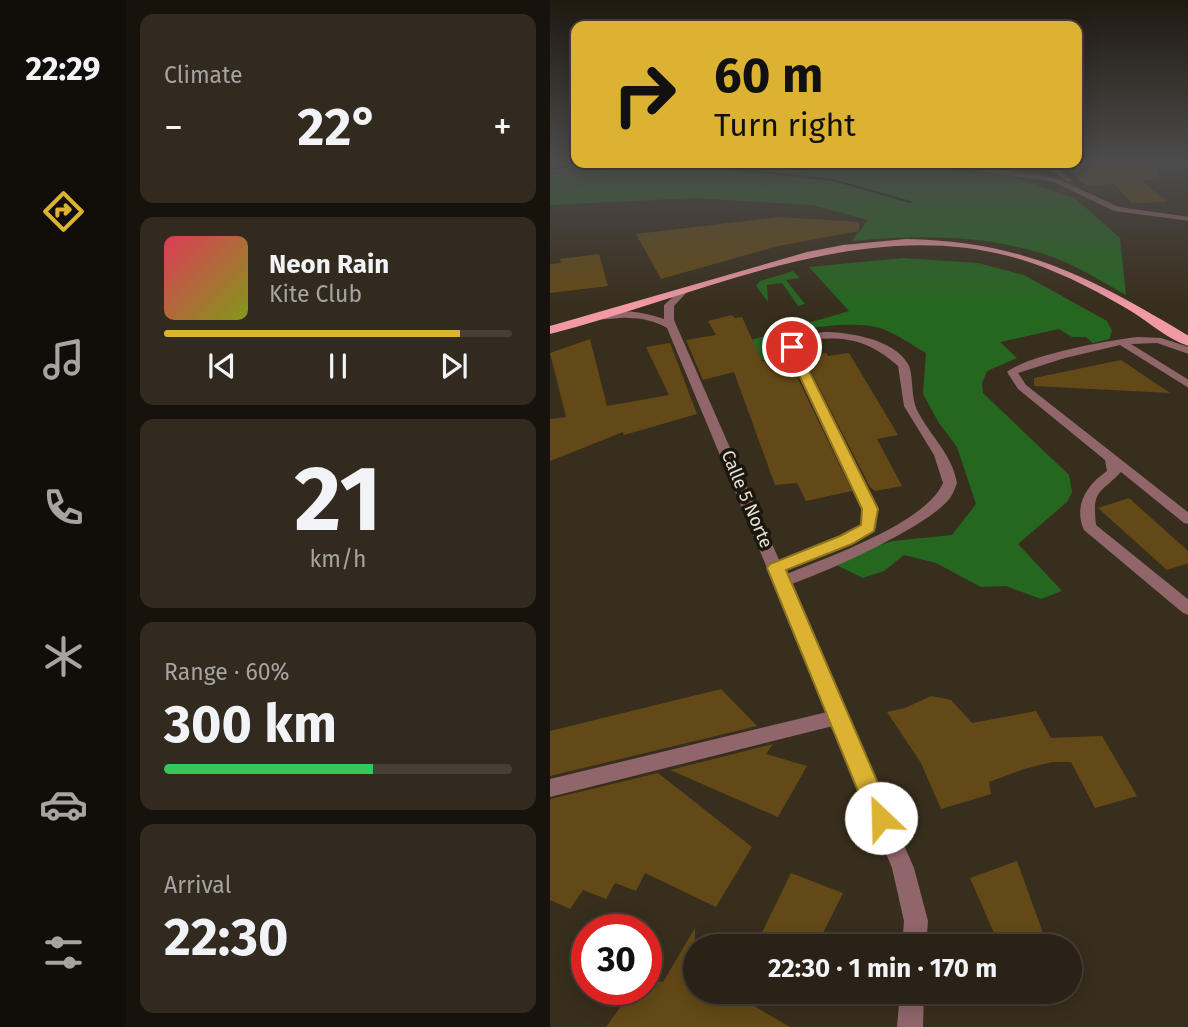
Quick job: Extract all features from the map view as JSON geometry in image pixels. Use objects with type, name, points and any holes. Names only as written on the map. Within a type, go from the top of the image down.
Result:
[{"type":"main road","points":[[550,330],[811,254],[854,245],[907,241],[964,244],[999,250],[1064,271],[1189,342]]},
{"type":"street","points":[[1124,210],[1189,219]]},
{"type":"street","name":"Calle 5 Norte","points":[[684,291],[675,298],[667,313],[837,717],[904,868],[916,921],[915,934]]},
{"type":"street","points":[[586,319],[638,316],[663,321],[674,328]]},
{"type":"street","points":[[833,333],[855,336],[891,353],[903,365],[904,390],[911,411],[942,458],[950,484],[945,498],[913,523],[779,575],[868,528],[870,509],[792,347],[792,340],[833,333]]},
{"type":"street","points":[[1189,351],[1152,340],[1123,343],[1038,361],[1012,372],[1022,387],[1189,520]]},
{"type":"street","points":[[1123,343],[1189,385]]},
{"type":"street","points":[[1111,457],[1114,472],[1096,484],[1086,501],[1089,527],[1189,609]]},
{"type":"street","points":[[550,788],[837,717]]},
{"type":"street","points":[[910,1027],[911,1004]]},
{"type":"green space","points":[[830,210],[1088,210],[1120,238],[1126,295],[1086,272],[1055,258],[1020,247],[925,237],[852,241],[868,220]]},
{"type":"green space","points":[[903,258],[978,263],[1024,275],[1107,321],[1112,331],[1109,339],[1093,343],[1086,337],[1072,337],[1059,329],[1000,342],[1017,358],[987,371],[982,383],[983,393],[1069,475],[1072,492],[1067,502],[1018,544],[1062,591],[1041,599],[1006,586],[981,587],[936,563],[904,555],[884,571],[863,578],[828,561],[893,541],[952,535],[976,504],[957,447],[939,423],[923,394],[926,353],[883,329],[861,325],[803,330],[783,340],[774,359],[761,360],[751,340],[849,311],[809,267]]},
{"type":"green space","points":[[793,271],[800,278],[786,280],[805,304],[798,306],[782,283],[767,285],[768,302],[756,286],[760,281]]},
{"type":"building","points":[[778,217],[859,222],[859,231],[778,246],[661,279],[636,234]]},
{"type":"building","points":[[599,254],[608,286],[550,293],[550,264],[561,263],[560,259]]},
{"type":"building","points":[[732,315],[735,318],[742,317],[762,361],[788,358],[852,491],[806,501],[797,483],[775,485],[734,372],[703,380],[686,340],[716,335],[708,321]]},
{"type":"building","points":[[590,339],[607,406],[669,395],[646,347],[670,343],[697,414],[624,435],[623,432],[550,461],[550,419],[566,417],[550,353]]},
{"type":"building","points":[[827,353],[828,356],[849,353],[898,435],[877,439],[902,486],[875,491],[870,487],[803,356]]},
{"type":"building","points":[[1121,360],[1170,393],[1034,386],[1034,378]]},
{"type":"building","points":[[1129,498],[1189,552],[1189,563],[1167,570],[1098,508]]},
{"type":"building","points":[[721,689],[757,726],[550,776],[550,731]]},
{"type":"building","points":[[931,696],[951,700],[972,723],[1036,711],[1051,738],[1102,736],[1137,796],[1095,808],[1071,762],[1052,762],[989,782],[991,794],[941,809],[921,763],[887,712],[905,708]]},
{"type":"building","points":[[773,744],[766,754],[807,766],[778,817],[670,770]]},
{"type":"building","points":[[658,773],[752,847],[716,907],[645,873],[636,891],[615,883],[606,899],[583,890],[570,909],[550,900],[550,799]]},
{"type":"building","points":[[1017,861],[1043,934],[994,934],[970,878]]},
{"type":"building","points":[[791,873],[843,893],[822,934],[761,934]]},
{"type":"building","points":[[683,948],[683,1004],[751,1004],[790,1027],[606,1027],[622,1005],[662,1005],[663,982]]},
{"type":"route","points":[[792,347],[870,509],[868,528],[846,540],[776,568],[881,818]]}]
